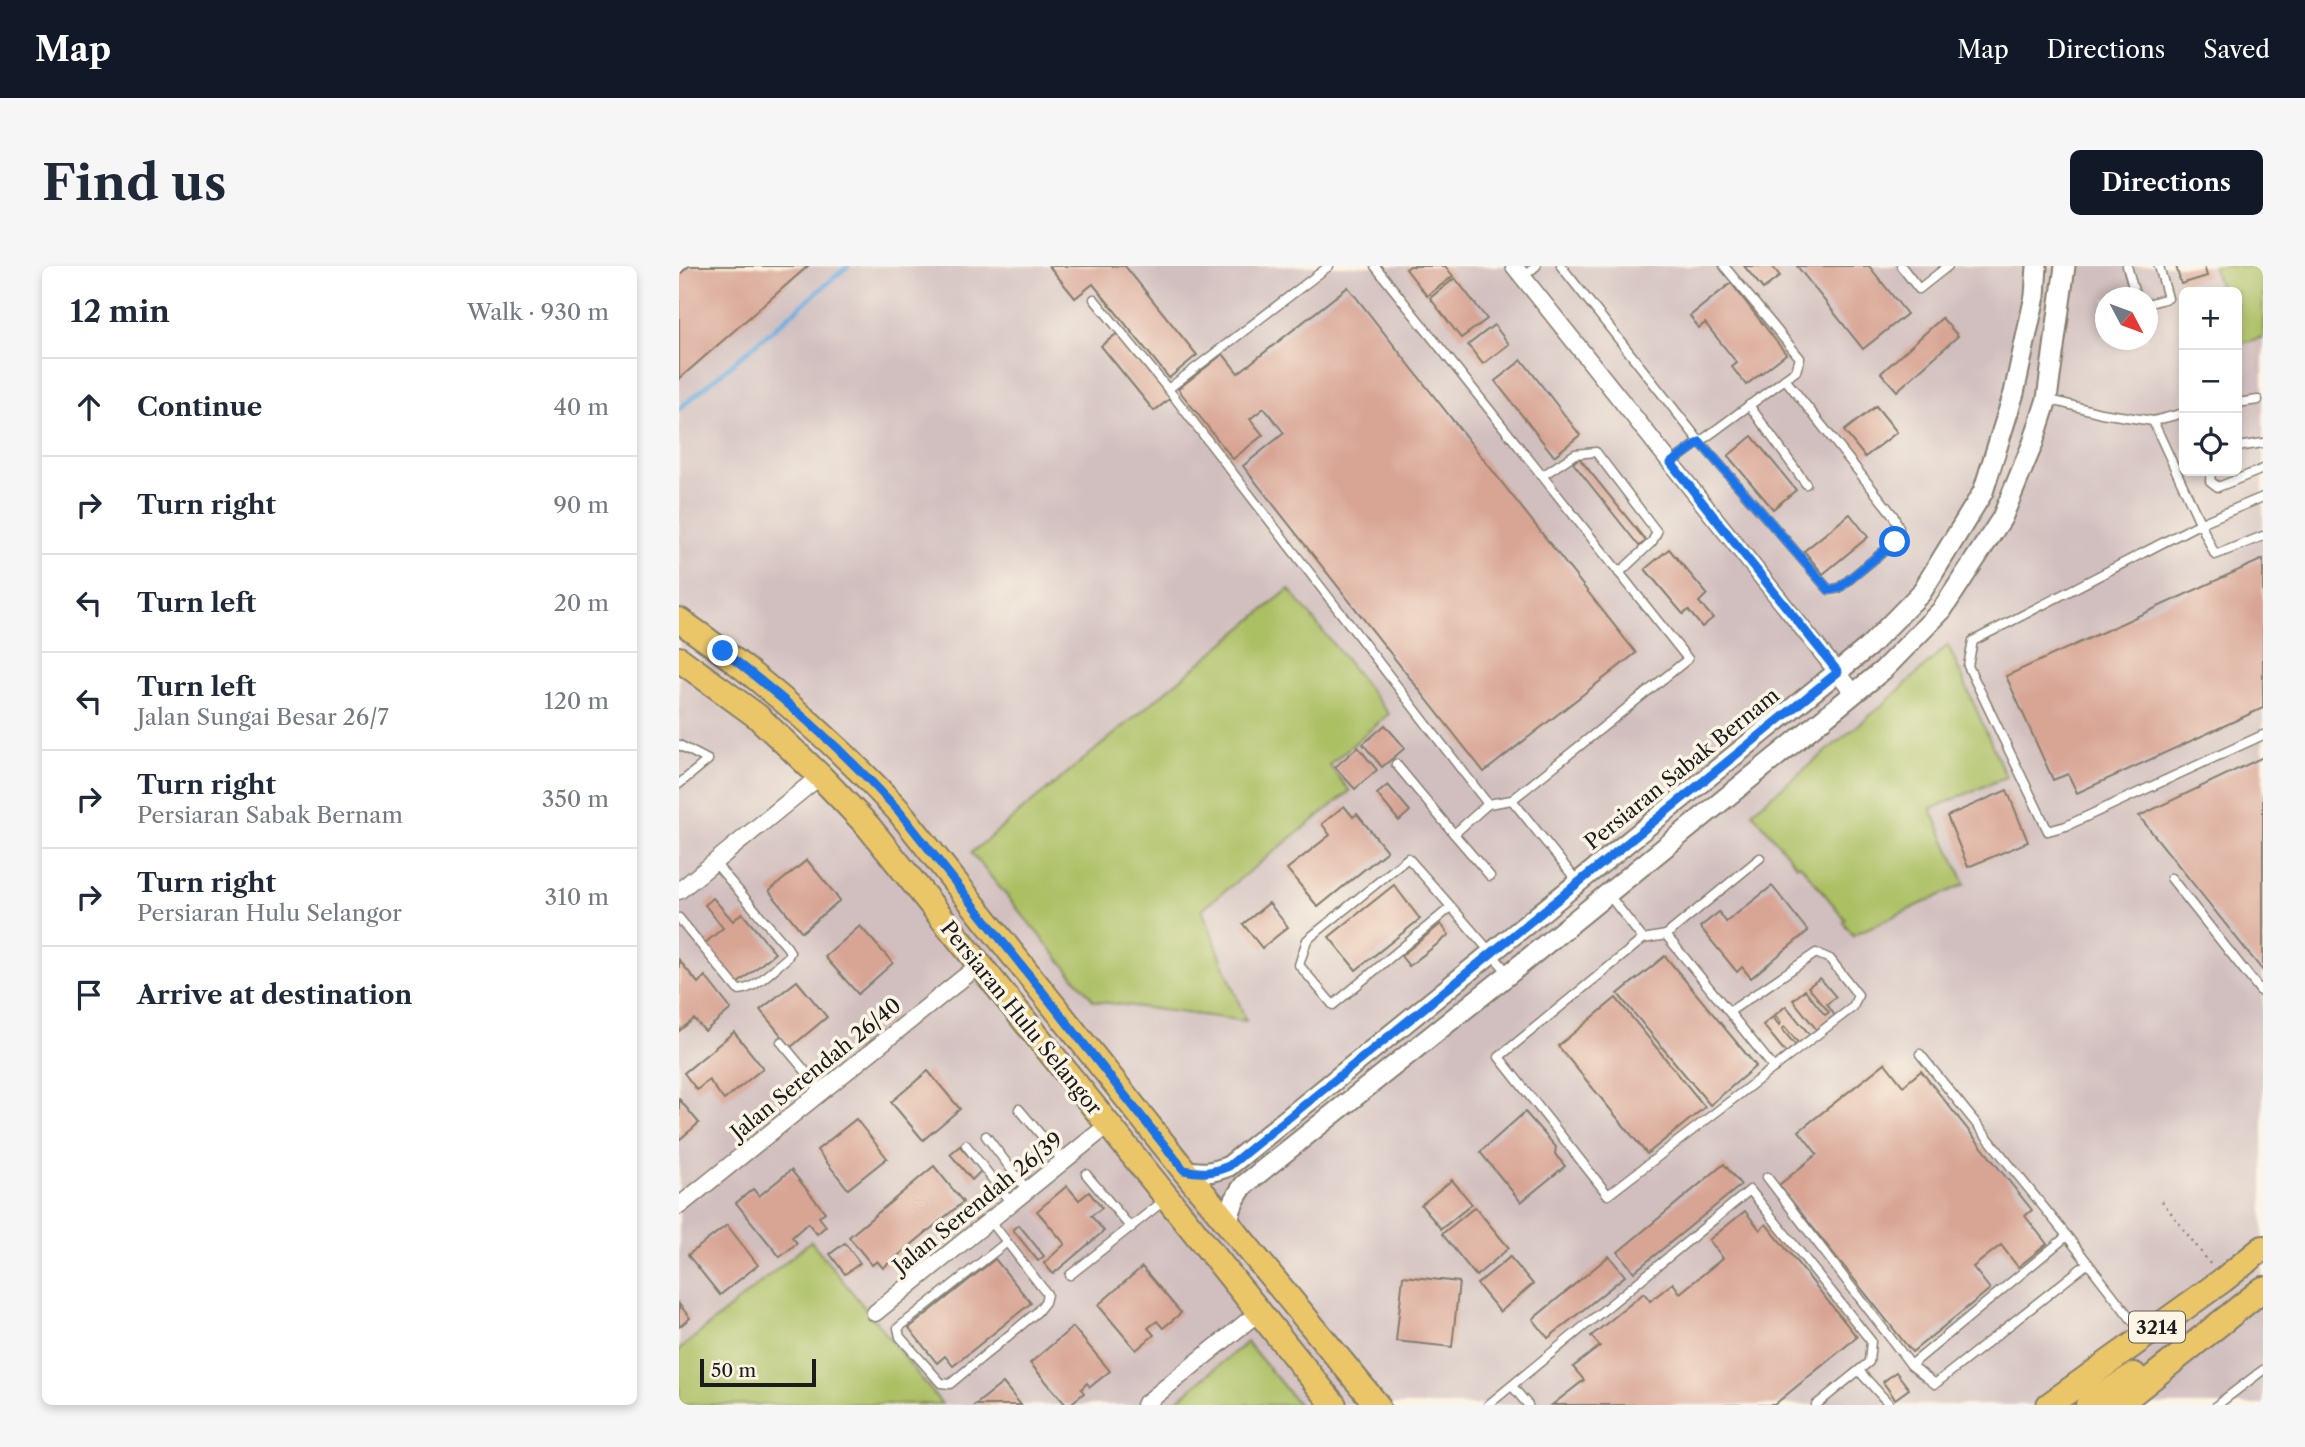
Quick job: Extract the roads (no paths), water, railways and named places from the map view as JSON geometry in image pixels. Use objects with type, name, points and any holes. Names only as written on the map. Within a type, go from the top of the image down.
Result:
[{"type":"main road","name":"Persiaran Hulu Selangor","points":[[679,620],[776,692],[851,759],[898,810],[1184,1170],[1377,1405]]},
{"type":"main road","name":"Persiaran Hulu Selangor","points":[[679,659],[757,716],[820,776],[868,827],[1334,1405]]},
{"type":"main road","name":"3214","points":[[2049,1405],[2223,1280],[2263,1248]]},
{"type":"main road","name":"3214","points":[[2118,1405],[2263,1289]]},
{"type":"main road","points":[[2088,1405],[2218,1324]]},
{"type":"street","name":"Persiaran Sabak Bernam","points":[[1184,1170],[1200,1174],[1213,1173],[1229,1166],[1838,672],[1921,593],[1983,492],[2014,393],[2035,296],[2037,266]]},
{"type":"street","points":[[1229,1225],[1229,1210],[1244,1185],[1510,974],[1883,670],[1942,610],[2002,518],[2033,443],[2047,399],[2065,266]]},
{"type":"street","points":[[1518,271],[1854,693]]},
{"type":"street","points":[[2014,393],[2047,399]]},
{"type":"street","points":[[679,891],[820,776]]},
{"type":"street","name":"Jalan Serendah 26/40","points":[[679,1206],[978,966]]},
{"type":"street","name":"Jalan Serendah 26/39","points":[[874,1313],[1108,1125]]},
{"type":"street","points":[[1144,1405],[1259,1311]]},
{"type":"lane","points":[[1168,389],[1329,266]]},
{"type":"lane","points":[[1374,266],[1688,659],[1512,800],[1488,804],[1454,834]]},
{"type":"lane","points":[[1518,271],[1536,266]]},
{"type":"lane","points":[[1561,266],[1700,442],[1829,590],[1839,588],[1895,542],[1899,528],[1893,515],[1785,379]]},
{"type":"lane","points":[[1671,463],[1796,371],[1800,358],[1724,266]]},
{"type":"lane","points":[[1901,266],[1919,289],[1948,266]]},
{"type":"lane","points":[[2127,266],[2133,287]]},
{"type":"lane","points":[[2158,301],[2168,298],[2159,266]]},
{"type":"lane","points":[[1094,299],[1168,389],[1488,804]]},
{"type":"lane","points":[[2047,399],[2102,413],[2154,421],[2179,414]]},
{"type":"lane","points":[[2242,402],[2258,400]]},
{"type":"lane","points":[[1749,405],[1806,484]]},
{"type":"lane","points":[[2154,421],[2215,555],[2263,536]]},
{"type":"lane","points":[[2242,446],[2263,443]]},
{"type":"lane","points":[[1542,476],[1575,454],[1596,452],[1657,532],[1652,542],[1619,573]]},
{"type":"lane","points":[[2210,476],[2210,481],[2218,486],[2263,469]]},
{"type":"lane","points":[[2263,497],[2201,523],[1973,641],[1968,666],[2048,831],[2066,826],[2263,735]]},
{"type":"lane","points":[[679,745],[708,760],[679,784]]},
{"type":"lane","points":[[1397,764],[1490,876]]},
{"type":"lane","points":[[1512,800],[1579,883]]},
{"type":"lane","points":[[1451,907],[1333,1005],[1299,965],[1307,940],[1408,858],[1510,974]]},
{"type":"lane","points":[[1729,1012],[1816,953],[1830,959],[1858,995],[1853,1007],[1608,1195],[1499,1058],[1643,939],[1666,935],[1760,859]]},
{"type":"lane","points":[[679,918],[738,990],[745,990],[753,985],[787,958],[790,952],[787,947],[714,862]]},
{"type":"lane","points":[[2171,878],[2263,994]]},
{"type":"lane","points":[[1608,894],[1643,939]]},
{"type":"lane","points":[[1666,935],[1774,1068]]},
{"type":"lane","points":[[781,1042],[822,1091]]},
{"type":"lane","points":[[1920,1054],[2144,1336]]},
{"type":"lane","points":[[1019,1109],[1063,1161]]},
{"type":"lane","points":[[986,1136],[1027,1190]]},
{"type":"lane","points":[[966,1145],[1011,1203]]},
{"type":"lane","points":[[1086,1174],[1131,1228]]},
{"type":"lane","points":[[1767,1177],[1911,1365],[1935,1384],[2088,1263]]},
{"type":"lane","points":[[1488,1405],[1750,1190],[1871,1341],[1869,1362],[1815,1405]]},
{"type":"lane","points":[[1070,1275],[1166,1199]]},
{"type":"lane","points":[[990,1220],[1007,1242],[1047,1294],[1045,1302],[1037,1312],[950,1384],[941,1383],[900,1337],[898,1328],[1007,1242]]},
{"type":"lane","points":[[1911,1365],[2067,1236]]},
{"type":"lane","points":[[2217,1405],[2263,1370]]},
{"type":"lane","points":[[1859,1371],[1890,1405]]},
{"type":"lane","points":[[1512,1386],[1528,1405]]},
{"type":"waterway","points":[[679,409],[848,266]]}]
